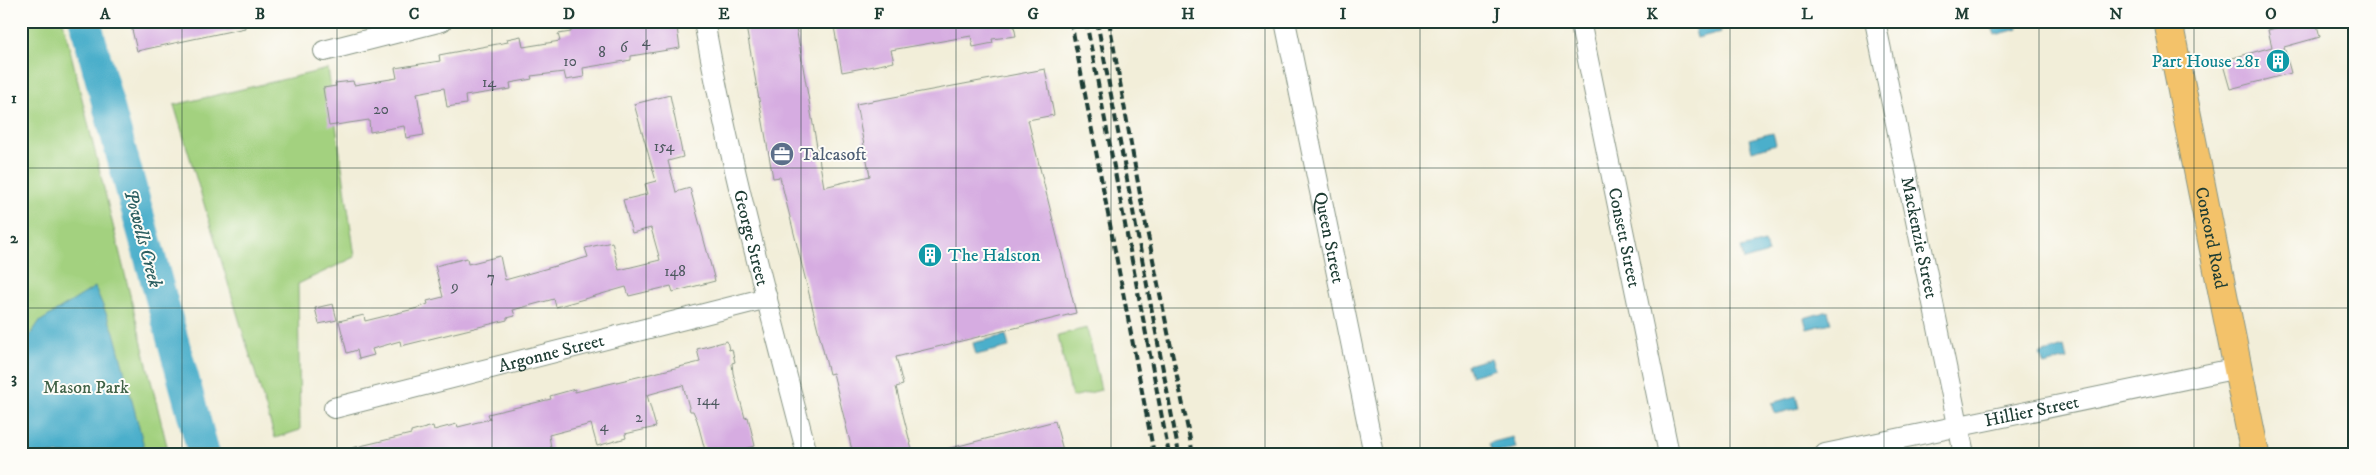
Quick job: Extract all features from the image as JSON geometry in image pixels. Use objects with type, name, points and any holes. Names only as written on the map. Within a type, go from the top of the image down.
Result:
[{"type":"main road","name":"Concord Road","points":[[2168,21],[2255,454]]},
{"type":"street","points":[[324,51],[442,21]]},
{"type":"street","name":"George Street","points":[[704,21],[714,79],[737,179],[807,454]]},
{"type":"street","name":"Queen Street","points":[[1285,21],[1374,454]]},
{"type":"street","name":"Consett Street","points":[[1580,21],[1669,454]]},
{"type":"street","name":"Mackenzie Street","points":[[1875,21],[1964,454]]},
{"type":"street","name":"Argonne Street","points":[[334,408],[767,298]]},
{"type":"street","name":"Hillier Street","points":[[1825,454],[2238,368]]},
{"type":"green space","name":"Mason Park","points":[[21,21],[63,21],[169,454],[21,454]]},
{"type":"green space","points":[[328,69],[355,257],[298,284],[300,430],[275,438],[174,105]]},
{"type":"green space","points":[[1087,328],[1101,390],[1072,397],[1058,335]]},
{"type":"water","points":[[1718,21],[1721,32],[1697,38],[1694,26]]},
{"type":"water","points":[[2001,21],[2016,21],[2018,29],[1995,35],[1991,24]]},
{"type":"water","points":[[1773,133],[1776,144],[1752,151],[1749,139]]},
{"type":"water","points":[[1765,242],[1768,253],[1744,260],[1741,248]]},
{"type":"water","points":[[95,287],[114,332],[146,454],[21,454],[21,349],[39,322]]},
{"type":"water","points":[[1828,311],[1831,323],[1807,329],[1804,318]]},
{"type":"water","points":[[1006,335],[1009,347],[976,355],[973,343]]},
{"type":"water","points":[[2064,347],[2067,359],[2044,365],[2040,354]]},
{"type":"water","points":[[1491,358],[1495,369],[1471,376],[1467,365]]},
{"type":"water","points":[[1796,396],[1799,408],[1775,414],[1772,403]]},
{"type":"water","points":[[1513,437],[1516,448],[1492,454],[1489,443]]},
{"type":"building","points":[[130,21],[244,21],[245,28],[137,51]]},
{"type":"building","points":[[581,21],[676,21],[680,48],[631,56],[631,60],[583,68],[584,77],[566,80],[564,72],[531,76],[532,79],[510,83],[511,89],[465,96],[466,104],[447,107],[444,88],[417,93],[424,135],[406,138],[404,126],[370,132],[369,120],[329,126],[323,88],[336,86],[335,83],[353,81],[354,85],[397,78],[395,68],[440,61],[439,55],[508,42],[507,39],[521,36],[523,47],[560,41],[558,34],[571,32],[570,23]]},
{"type":"building","name":"The Halston","points":[[745,21],[795,21],[824,187],[870,176],[856,104],[1045,69],[1054,115],[1028,120],[1076,313],[896,357],[903,385],[896,387],[913,454],[853,454],[833,373],[829,374],[780,177],[773,178]]},
{"type":"building","points":[[833,21],[1013,21],[1016,36],[992,39],[993,43],[973,47],[971,36],[891,50],[894,62],[842,72]]},
{"type":"building","points":[[2301,21],[2316,21],[2320,37],[2284,47],[2291,73],[2230,89],[2222,61],[2272,47],[2268,30]]},
{"type":"building","points":[[670,95],[683,157],[668,161],[676,192],[690,188],[715,281],[673,292],[671,286],[629,296],[626,287],[556,307],[554,299],[513,310],[515,316],[507,318],[507,320],[401,346],[400,341],[372,349],[374,355],[359,359],[357,350],[347,353],[339,321],[364,315],[365,321],[418,308],[428,304],[427,301],[443,297],[435,266],[467,258],[468,264],[500,256],[505,280],[588,257],[585,248],[612,242],[619,270],[660,260],[651,228],[632,233],[623,200],[648,194],[645,184],[656,181],[634,104]]},
{"type":"building","points":[[333,304],[337,320],[319,324],[315,308]]},
{"type":"building","points":[[727,341],[729,350],[732,349],[735,362],[732,363],[733,373],[745,418],[748,417],[755,446],[725,454],[706,454],[697,420],[693,411],[690,411],[683,385],[647,395],[656,427],[625,434],[626,438],[597,446],[591,424],[549,435],[552,454],[353,454],[352,448],[411,434],[411,432],[433,426],[434,430],[457,424],[458,427],[490,419],[488,414],[551,399],[550,396],[575,389],[575,392],[700,362],[697,349]]},
{"type":"building","points":[[1055,421],[1064,454],[947,454],[947,449]]},
{"type":"waterway","name":"Powells Creek","points":[[85,21],[204,454]]},
{"type":"railway","points":[[1071,21],[1154,454]]},
{"type":"railway","points":[[1086,21],[1169,454]]},
{"type":"railway","points":[[1097,21],[1179,454]]},
{"type":"railway","points":[[1109,21],[1143,211],[1193,454]]},
{"type":"place","name":"Part House 281","points":[[2278,61]]},
{"type":"place","name":"Talcasoft","points":[[782,154]]},
{"type":"place","name":"The Halston","points":[[930,255]]}]
